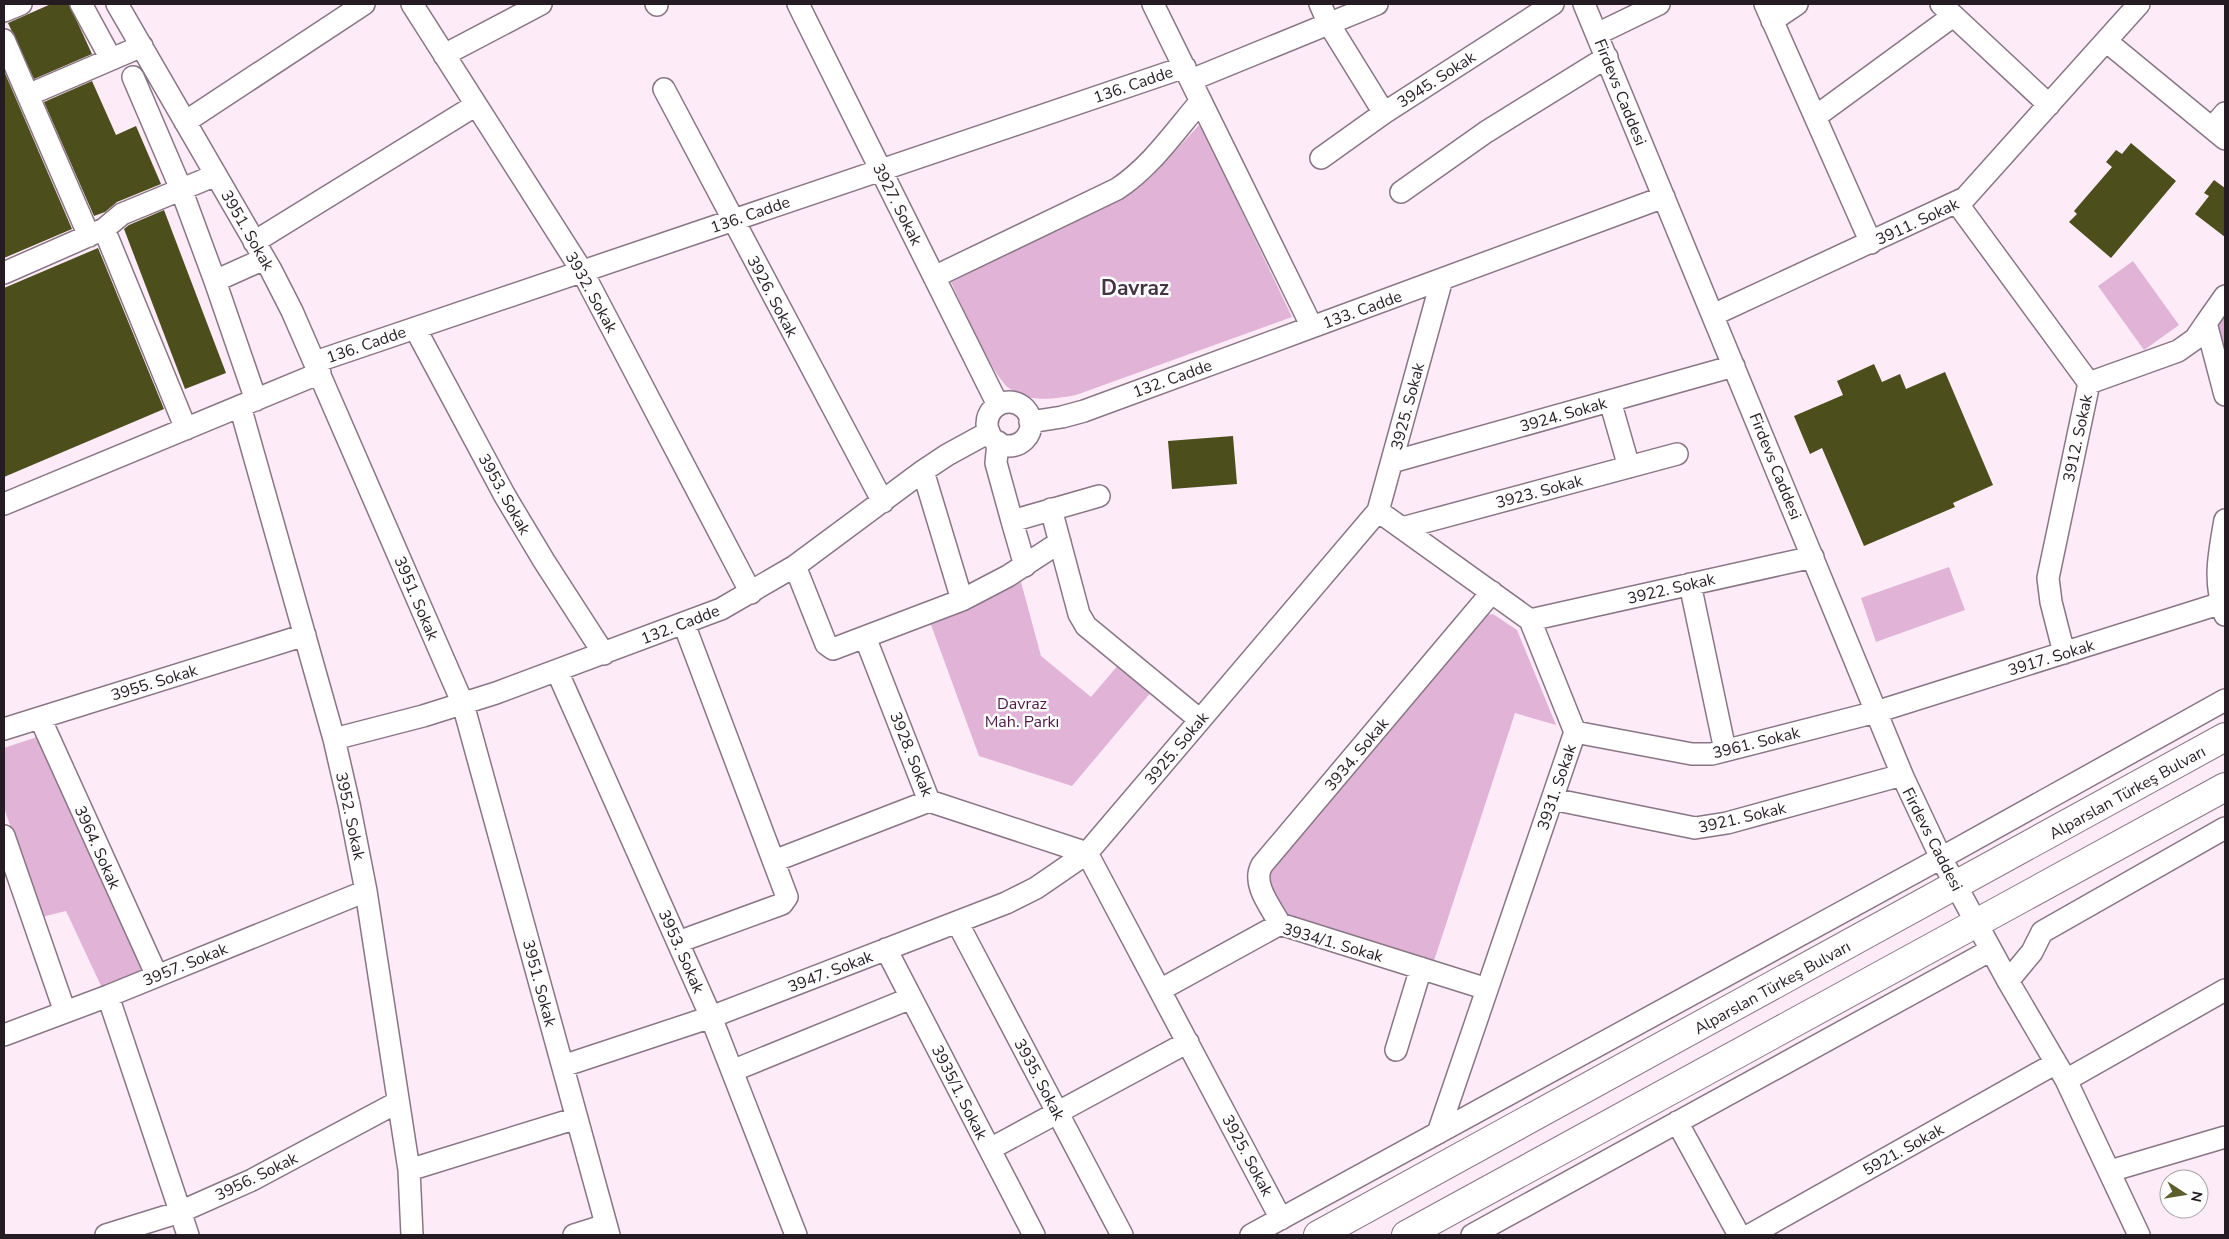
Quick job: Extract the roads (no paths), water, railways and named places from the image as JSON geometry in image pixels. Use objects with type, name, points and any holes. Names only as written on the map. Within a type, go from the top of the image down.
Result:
[{"type":"highway","name":"Alparslan Türkeş Bulvarı","points":[[1318,1235],[1957,886],[2225,737]]},
{"type":"highway","points":[[1406,1235],[2225,787]]},
{"type":"street","points":[[4,11],[21,4]]},
{"type":"street","points":[[81,4],[111,59]]},
{"type":"street","name":"3951. Sokak","points":[[117,4],[259,250],[318,367],[463,704],[607,1230]]},
{"type":"street","points":[[185,122],[364,4]]},
{"type":"street","name":"3932. Sokak","points":[[412,4],[582,271],[751,593]]},
{"type":"street","points":[[444,55],[541,4]]},
{"type":"street","name":"3927. Sokak","points":[[798,4],[998,405]]},
{"type":"street","name":"133. Cadde","points":[[1154,4],[1312,327],[1664,197]]},
{"type":"street","points":[[1320,4],[1329,24],[1384,112]]},
{"type":"street","name":"136. Cadde","points":[[4,504],[248,403],[318,367],[415,328],[880,170],[1188,74],[1329,24],[1378,4]]},
{"type":"street","name":"3945. Sokak","points":[[1321,158],[1384,112],[1552,4]]},
{"type":"street","name":"Firdevs Caddesi","points":[[1584,4],[1902,775],[1941,858],[2008,981],[2061,1072],[2110,1171],[2138,1235]]},
{"type":"street","points":[[1597,34],[1659,4]]},
{"type":"street","points":[[1798,4],[1769,12],[1871,243]]},
{"type":"street","name":"3911. Sokak","points":[[1713,315],[1957,202],[1973,191],[2139,4]]},
{"type":"street","points":[[1815,117],[1947,10],[2050,105]]},
{"type":"street","points":[[4,40],[28,95],[97,233],[186,429]]},
{"type":"street","points":[[2106,41],[2221,127]]},
{"type":"street","points":[[28,95],[142,46]]},
{"type":"street","points":[[1401,192],[1486,132],[1607,56]]},
{"type":"street","name":"3952. Sokak","points":[[133,78],[181,189],[215,281],[248,403],[305,635],[334,739],[366,891],[408,1170],[412,1235]]},
{"type":"street","name":"3926. Sokak","points":[[664,89],[883,502]]},
{"type":"street","points":[[934,276],[1117,189],[1141,170],[1201,101]]},
{"type":"street","points":[[215,281],[476,105]]},
{"type":"street","points":[[4,273],[97,233],[122,214],[216,175]]},
{"type":"street","name":"3912. Sokak","points":[[1957,202],[2089,383],[2048,578],[2051,602],[2064,653]]},
{"type":"street","name":"3925. Sokak","points":[[1281,1218],[1087,853],[1378,511],[1442,279]]},
{"type":"street","points":[[2089,383],[2178,352],[2195,339],[2225,296]]},
{"type":"street","points":[[2206,323],[2225,395]]},
{"type":"street","name":"132. Cadde","points":[[1030,422],[1084,411],[1312,327]]},
{"type":"street","name":"3953. Sokak","points":[[415,328],[504,496],[604,654]]},
{"type":"street","name":"3924. Sokak","points":[[1392,462],[1734,366]]},
{"type":"street","points":[[1610,401],[1629,467]]},
{"type":"street","points":[[993,437],[1004,445],[1018,443],[1028,433],[1030,422],[1027,412],[1016,403],[1009,402],[998,405],[991,411],[988,418],[993,437],[996,464],[1025,566]]},
{"type":"street","name":"132. Cadde","points":[[334,739],[463,704],[604,654],[721,609],[795,566],[947,455],[993,437]]},
{"type":"street","name":"3923. Sokak","points":[[1402,528],[1677,454]]},
{"type":"street","points":[[923,471],[962,600]]},
{"type":"street","points":[[1012,520],[1099,496]]},
{"type":"street","points":[[1051,509],[1079,614],[1086,626],[1200,720]]},
{"type":"street","points":[[1378,511],[1530,620]]},
{"type":"street","points":[[2224,607],[2218,592],[2217,572],[2225,520]]},
{"type":"street","points":[[795,566],[828,647],[836,648],[962,600],[1025,566],[1060,542]]},
{"type":"street","name":"3922. Sokak","points":[[1530,620],[1813,557]]},
{"type":"street","points":[[1690,584],[1726,750]]},
{"type":"street","name":"3934. Sokak","points":[[1280,924],[1257,878],[1262,865],[1492,592]]},
{"type":"street","name":"3917. Sokak","points":[[1876,712],[2064,653],[2224,607]]},
{"type":"street","name":"3931. Sokak","points":[[1438,1133],[1575,732],[1530,620]]},
{"type":"street","points":[[678,942],[785,902],[787,896],[684,624]]},
{"type":"street","name":"3955. Sokak","points":[[4,729],[305,635]]},
{"type":"street","name":"3928. Sokak","points":[[865,637],[929,801],[1087,853]]},
{"type":"street","name":"3953. Sokak","points":[[557,671],[711,1018],[796,1235]]},
{"type":"street","points":[[1251,1235],[1941,858],[2225,700]]},
{"type":"street","name":"3961. Sokak","points":[[1575,732],[1702,755],[1876,712]]},
{"type":"street","name":"3964. Sokak","points":[[40,718],[157,976]]},
{"type":"street","name":"3921. Sokak","points":[[1552,799],[1681,827],[1702,828],[1727,824],[1902,775]]},
{"type":"street","points":[[774,861],[929,801]]},
{"type":"street","points":[[2008,981],[2032,952],[2042,932],[2225,828]]},
{"type":"street","points":[[4,836],[65,1012]]},
{"type":"street","name":"3947. Sokak","points":[[562,1066],[711,1018],[1006,903],[1036,888],[1087,853]]},
{"type":"street","name":"3957. Sokak","points":[[4,1036],[108,996],[366,891]]},
{"type":"street","name":"3935. Sokak","points":[[957,922],[1122,1235]]},
{"type":"street","name":"3934/1. Sokak","points":[[1160,990],[1280,924],[1487,989]]},
{"type":"street","name":"3935/1. Sokak","points":[[886,950],[1034,1235]]},
{"type":"street","points":[[1472,1235],[1991,950]]},
{"type":"street","points":[[1396,1050],[1421,968]]},
{"type":"street","name":"5921. Sokak","points":[[1750,1235],[2061,1072],[2225,990]]},
{"type":"street","points":[[108,996],[188,1235]]},
{"type":"street","points":[[732,1072],[911,998]]},
{"type":"street","points":[[990,1150],[1188,1042]]},
{"type":"street","name":"3956. Sokak","points":[[106,1235],[180,1212],[252,1180],[398,1102]]},
{"type":"street","points":[[408,1170],[577,1118]]},
{"type":"street","points":[[1677,1122],[1738,1235]]},
{"type":"street","points":[[2110,1171],[2225,1137]]},
{"type":"street","points":[[574,1235],[607,1230]]},
{"type":"district","name":"Davraz","points":[[1135,288]]},
{"type":"park label","name":"Davraz Mah. Parkı","points":[[1022,712]]}]
